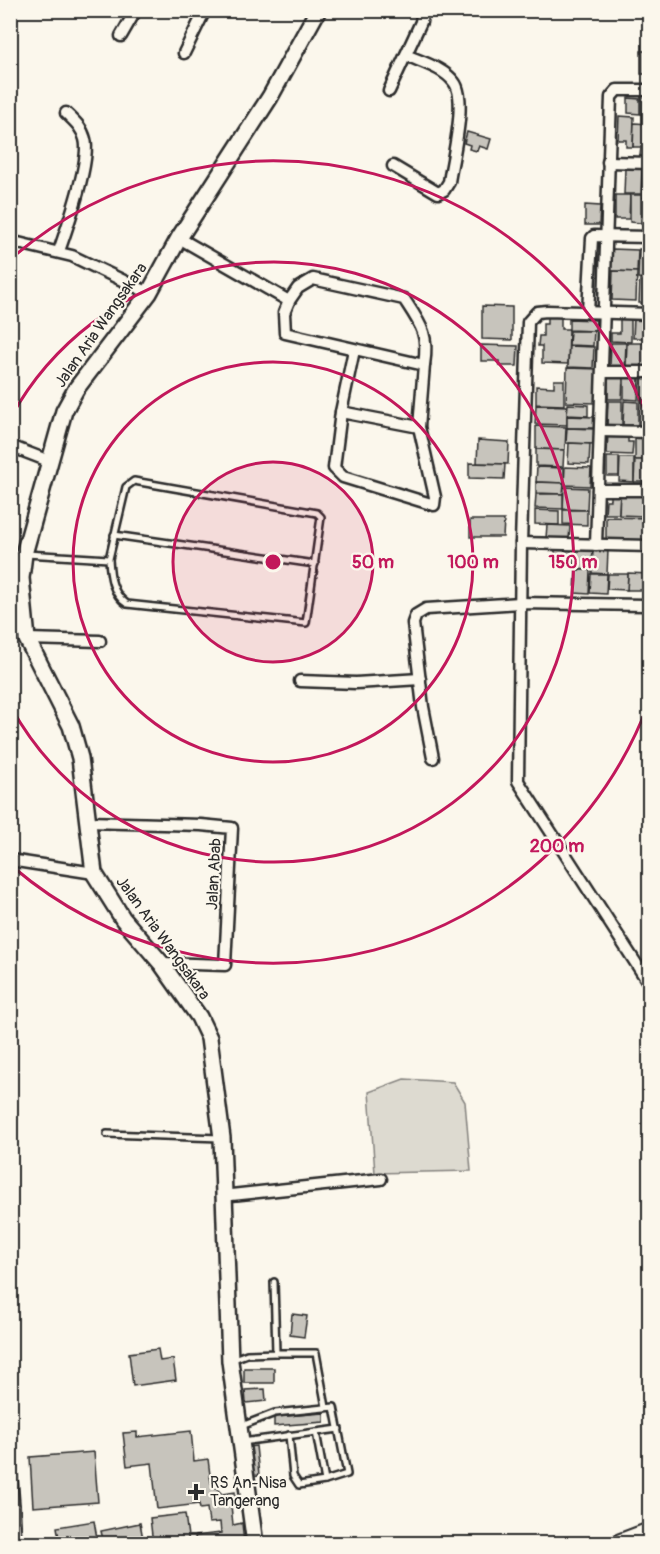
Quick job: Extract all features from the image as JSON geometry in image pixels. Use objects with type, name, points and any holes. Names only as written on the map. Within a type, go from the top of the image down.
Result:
[{"type":"highway","points":[[621,1544],[650,1533]]},
{"type":"street","points":[[121,36],[136,10]]},
{"type":"street","points":[[184,53],[206,10]]},
{"type":"street","name":"Jalan Aria Wangsakara","points":[[255,1544],[230,1361],[222,1196],[222,1138],[209,1038],[199,1017],[161,963],[123,919],[94,873],[80,758],[71,726],[27,639],[16,577],[64,411],[76,389],[149,293],[179,238],[240,145],[318,10]]},
{"type":"street","points":[[389,91],[406,55],[422,12]]},
{"type":"street","points":[[393,166],[427,189],[438,193],[444,190],[449,182],[459,113],[460,96],[456,83],[446,74],[406,55]]},
{"type":"street","points":[[596,545],[608,162],[613,93],[621,89],[650,90]]},
{"type":"street","points":[[59,251],[77,200],[86,142],[81,128],[66,113]]},
{"type":"street","points":[[608,162],[650,163]]},
{"type":"street","points":[[588,312],[591,240],[594,236],[650,237]]},
{"type":"street","points":[[179,238],[290,301]]},
{"type":"street","points":[[10,241],[59,251],[149,293]]},
{"type":"street","points":[[354,350],[333,459],[337,475],[424,504],[434,505],[435,497],[419,427],[426,349],[425,330],[404,299],[313,279],[298,288],[284,313],[285,333],[424,365]]},
{"type":"street","points":[[650,314],[537,312],[528,322],[521,543],[518,781],[650,985]]},
{"type":"street","points":[[603,372],[650,372]]},
{"type":"street","points":[[341,412],[419,427]]},
{"type":"street","points":[[601,431],[650,432]]},
{"type":"street","points":[[10,446],[49,461]]},
{"type":"street","points":[[598,490],[650,490]]},
{"type":"street","points":[[521,543],[650,546]]},
{"type":"street","points":[[433,758],[413,623],[420,612],[426,609],[520,603],[645,605]]},
{"type":"street","points":[[27,639],[100,641]]},
{"type":"street","points":[[300,681],[374,682],[420,679]]},
{"type":"street","name":"Jalan Abab","points":[[87,822],[232,828],[225,965],[161,963]]},
{"type":"street","points":[[10,860],[94,873]]},
{"type":"street","points":[[222,1196],[381,1179]]},
{"type":"lane","points":[[137,481],[317,513],[321,517],[306,623],[127,604],[119,598],[110,579],[109,559],[126,487],[137,481]]},
{"type":"lane","points":[[114,536],[315,564]]},
{"type":"lane","points":[[24,554],[109,559]]},
{"type":"lane","points":[[108,1134],[222,1138]]},
{"type":"lane","points":[[274,1282],[276,1353]]},
{"type":"lane","points":[[230,1361],[247,1354],[316,1353],[326,1407]]},
{"type":"lane","points":[[238,1427],[275,1413],[334,1407],[348,1472],[343,1477],[325,1481],[303,1485],[295,1482],[290,1435]]},
{"type":"lane","points":[[10,1427],[13,1506],[18,1544]]},
{"type":"lane","points":[[240,1443],[339,1429]]},
{"type":"lane","points":[[316,1432],[325,1481]]},
{"type":"shaded area","points":[[404,1079],[453,1082],[465,1102],[471,1171],[375,1173],[369,1092]]},
{"type":"building","points":[[641,51],[650,51],[650,74],[641,74]]},
{"type":"building","points":[[641,91],[650,91],[650,115],[641,114]]},
{"type":"building","points":[[628,98],[640,99],[640,114],[628,113]]},
{"type":"building","points":[[619,116],[634,117],[633,147],[626,147],[626,140],[618,140]]},
{"type":"building","points":[[634,123],[650,124],[650,156],[640,156],[641,147],[633,147]]},
{"type":"building","points":[[467,132],[491,139],[488,149],[479,146],[477,151],[469,149],[470,145],[464,143]]},
{"type":"building","points":[[625,168],[642,168],[641,194],[624,194]]},
{"type":"building","points":[[643,170],[650,170],[650,198],[642,198]]},
{"type":"building","points":[[615,195],[630,195],[629,219],[615,219]]},
{"type":"building","points":[[630,195],[641,195],[641,223],[630,222]]},
{"type":"building","points":[[585,205],[600,206],[599,225],[585,225]]},
{"type":"building","points":[[612,249],[638,250],[637,272],[611,271]]},
{"type":"building","points":[[639,249],[650,249],[650,279],[638,278]]},
{"type":"building","points":[[613,271],[637,272],[636,301],[612,300]]},
{"type":"building","points":[[640,279],[650,279],[650,303],[639,303]]},
{"type":"building","points":[[482,306],[512,307],[512,340],[482,339]]},
{"type":"building","points":[[547,313],[561,313],[561,329],[569,329],[568,364],[542,363],[542,346],[538,346],[539,336],[543,336],[543,324],[547,324]]},
{"type":"building","points":[[620,318],[631,318],[631,342],[611,341],[611,333],[620,333]]},
{"type":"building","points":[[634,318],[650,318],[650,338],[633,338]]},
{"type":"building","points":[[569,319],[596,320],[595,331],[569,330]]},
{"type":"building","points":[[570,331],[594,331],[593,346],[569,345]]},
{"type":"building","points":[[611,343],[626,343],[625,366],[610,366]]},
{"type":"building","points":[[627,343],[650,343],[650,367],[626,366]]},
{"type":"building","points":[[481,345],[518,346],[517,366],[499,366],[499,361],[481,361]]},
{"type":"building","points":[[569,346],[594,347],[593,368],[568,367]]},
{"type":"building","points":[[567,368],[598,369],[595,403],[566,402]]},
{"type":"building","points":[[608,376],[623,376],[622,399],[608,399]]},
{"type":"building","points":[[624,376],[639,376],[638,400],[624,399]]},
{"type":"building","points":[[640,376],[650,376],[650,400],[640,400]]},
{"type":"building","points":[[554,380],[564,380],[564,405],[536,404],[536,386],[554,387]]},
{"type":"building","points":[[608,401],[622,401],[622,425],[607,425]]},
{"type":"building","points":[[624,401],[638,402],[638,425],[623,425]]},
{"type":"building","points":[[640,402],[650,402],[650,426],[639,425]]},
{"type":"building","points":[[568,404],[588,405],[588,416],[567,415]]},
{"type":"building","points":[[536,405],[567,406],[567,425],[535,424]]},
{"type":"building","points":[[567,416],[594,417],[594,428],[567,428]]},
{"type":"building","points":[[536,426],[566,427],[565,450],[536,449]]},
{"type":"building","points":[[567,428],[595,429],[595,444],[566,443]]},
{"type":"building","points":[[608,433],[628,434],[628,442],[633,442],[632,455],[607,454]]},
{"type":"building","points":[[635,436],[650,436],[650,460],[635,460]]},
{"type":"building","points":[[478,440],[509,442],[508,464],[477,463]]},
{"type":"building","points":[[569,443],[590,444],[589,464],[568,463]]},
{"type":"building","points":[[536,449],[564,450],[563,467],[536,466]]},
{"type":"building","points":[[607,457],[619,457],[619,476],[607,476]]},
{"type":"building","points":[[620,458],[634,458],[634,482],[619,481]]},
{"type":"building","points":[[635,460],[646,460],[646,482],[634,482]]},
{"type":"building","points":[[469,463],[505,464],[504,479],[469,478]]},
{"type":"building","points":[[537,467],[564,468],[564,483],[536,482]]},
{"type":"building","points":[[565,467],[591,468],[590,486],[564,485]]},
{"type":"building","points":[[536,482],[564,483],[563,494],[536,493]]},
{"type":"building","points":[[564,487],[588,488],[587,510],[563,509]]},
{"type":"building","points":[[610,491],[620,492],[619,514],[605,514],[606,500],[610,500]]},
{"type":"building","points":[[620,491],[646,492],[645,516],[619,515]]},
{"type":"building","points":[[647,492],[650,492],[650,516],[646,516]]},
{"type":"building","points":[[536,494],[563,494],[563,509],[535,508]]},
{"type":"building","points":[[535,510],[559,511],[559,525],[535,524]]},
{"type":"building","points":[[563,510],[587,510],[587,525],[563,524]]},
{"type":"building","points":[[606,517],[650,518],[650,542],[606,540]]},
{"type":"building","points":[[470,520],[504,520],[503,537],[470,537]]},
{"type":"building","points":[[547,525],[570,526],[569,539],[546,538]]},
{"type":"building","points":[[555,546],[574,546],[574,564],[555,564]]},
{"type":"building","points":[[576,546],[593,547],[592,570],[575,569]]},
{"type":"building","points":[[593,550],[608,550],[607,574],[592,573]]},
{"type":"building","points":[[576,570],[590,570],[589,594],[575,593]]},
{"type":"building","points":[[628,573],[649,574],[649,590],[627,590]]},
{"type":"building","points":[[591,574],[607,574],[606,594],[590,593]]},
{"type":"building","points":[[608,574],[628,574],[627,590],[607,589]]},
{"type":"building","points":[[292,1314],[307,1316],[304,1337],[290,1335]]},
{"type":"building","points":[[158,1349],[160,1361],[173,1359],[176,1380],[133,1386],[129,1353]]},
{"type":"building","points":[[244,1368],[274,1368],[274,1383],[244,1383]]},
{"type":"building","points":[[265,1389],[266,1401],[246,1403],[245,1390]]},
{"type":"building","points":[[324,1413],[324,1422],[274,1426],[274,1417]]},
{"type":"building","points":[[191,1431],[194,1461],[208,1459],[211,1483],[222,1494],[235,1492],[236,1504],[231,1505],[233,1525],[242,1523],[244,1544],[196,1544],[195,1536],[221,1533],[220,1522],[209,1523],[207,1508],[200,1509],[199,1504],[157,1509],[152,1463],[127,1466],[123,1433],[137,1432],[137,1437]]},
{"type":"building","points":[[256,1446],[259,1475],[249,1476],[246,1447]]},
{"type":"building","points":[[94,1452],[98,1502],[33,1507],[30,1457]]},
{"type":"building","points":[[185,1514],[189,1544],[153,1544],[150,1518]]},
{"type":"building","points":[[94,1521],[98,1544],[60,1544],[57,1527]]},
{"type":"building","points":[[140,1523],[144,1544],[104,1544],[101,1531]]},
{"type":"place","name":"RS An-Nisa Tangerang","points":[[196,1492]]}]
